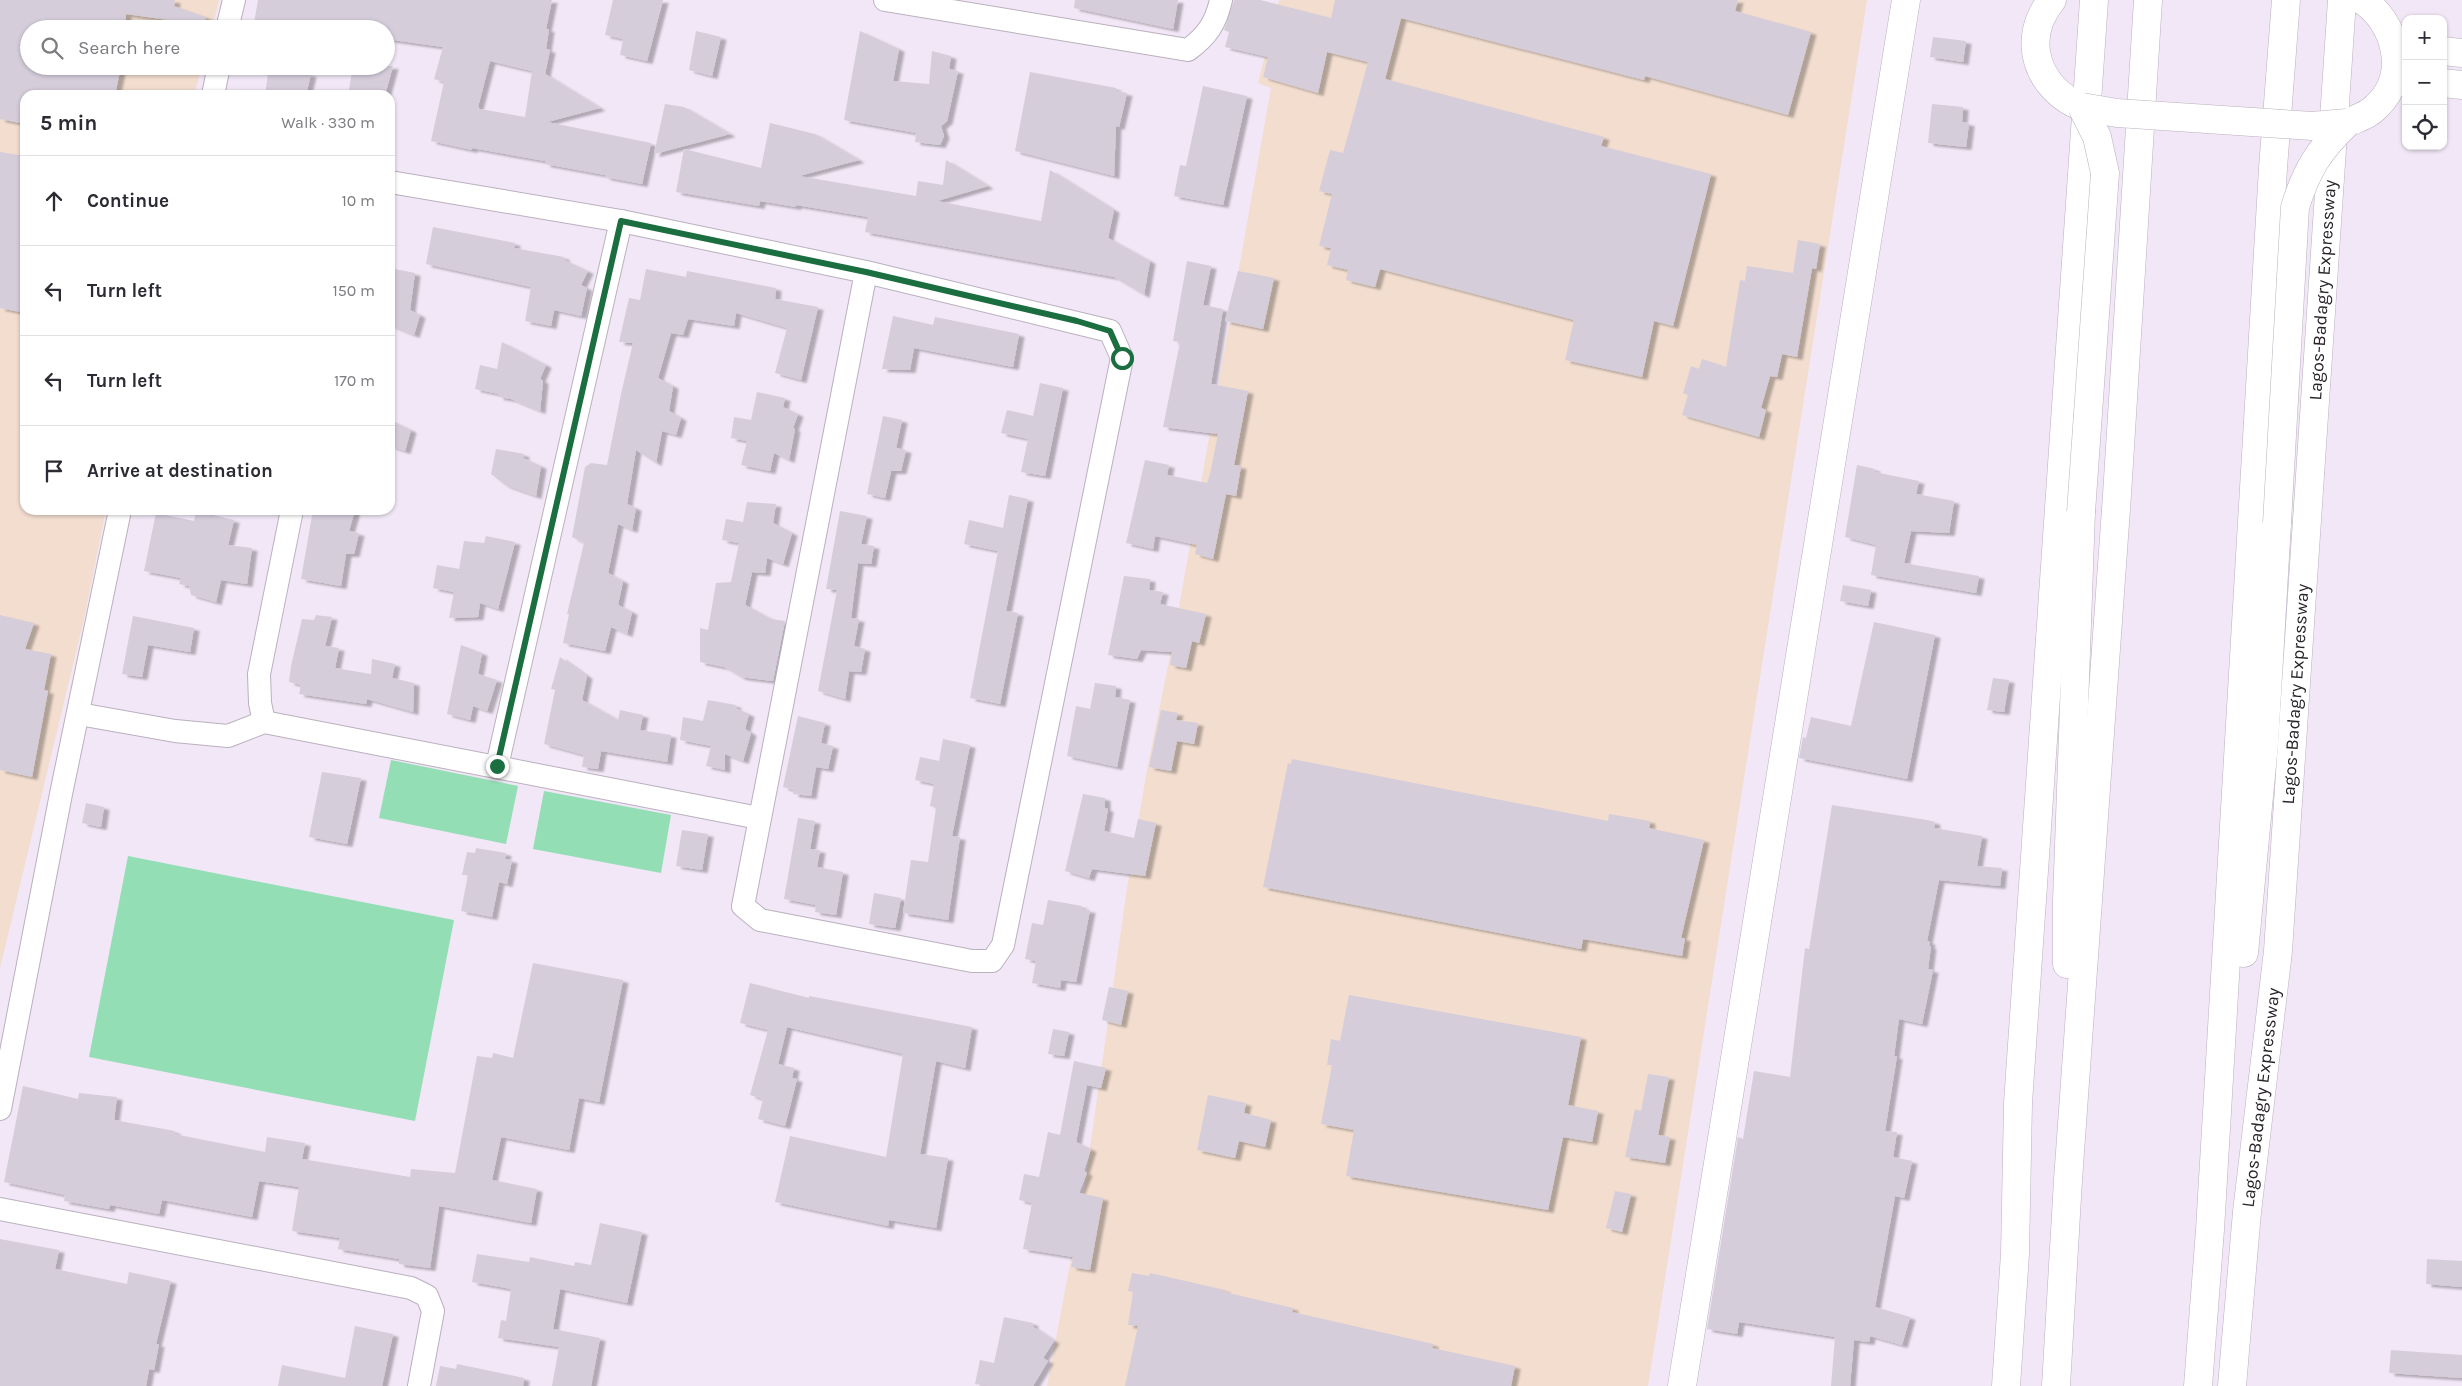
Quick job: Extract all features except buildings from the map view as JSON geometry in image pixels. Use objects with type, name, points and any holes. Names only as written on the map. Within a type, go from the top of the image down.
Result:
[{"type":"main road","points":[[1669,1386],[1731,1012],[1891,0]]},
{"type":"main road","points":[[1682,1386],[1906,0]]},
{"type":"main road","points":[[2052,0],[2040,21],[2035,42],[2038,60],[2051,87],[2063,98],[2082,107],[2117,113],[2312,126],[2347,123],[2364,116],[2378,106],[2399,82],[2396,61],[2400,46],[2382,18],[2362,0]]},
{"type":"main road","points":[[2006,1386],[2014,1254],[2018,1103],[2094,0]]},
{"type":"main road","points":[[2056,1386],[2068,1180],[2117,495],[2148,0]]},
{"type":"main road","name":"Lagos-Badagry Expressway","points":[[2198,1386],[2210,1230],[2273,168],[2286,0]]},
{"type":"main road","name":"Lagos-Badagry Expressway","points":[[2232,1386],[2247,1212],[2278,952],[2342,0]]},
{"type":"main road","points":[[2447,51],[2462,53]]},
{"type":"main road","points":[[2447,83],[2462,84]]},
{"type":"main road","points":[[2068,1180],[2067,901],[2081,512],[2105,182],[2102,155],[2097,137],[2082,107]]},
{"type":"main road","points":[[2210,1230],[2243,971],[2264,744],[2295,207],[2303,180],[2312,162],[2324,145],[2347,123]]},
{"type":"street","points":[[230,20],[234,0]]},
{"type":"street","points":[[884,0],[950,6],[1188,50],[1204,38],[1213,25],[1217,18],[1220,0]]},
{"type":"street","points":[[214,90],[217,75]]},
{"type":"street","points":[[395,183],[621,221],[866,272],[1110,331],[1122,358],[1003,945],[992,961],[972,962],[760,920],[743,906],[866,272]]},
{"type":"street","points":[[497,766],[621,221]]},
{"type":"street","points":[[0,1109],[61,794],[119,515]]},
{"type":"street","points":[[264,722],[260,703],[259,674],[291,515]]},
{"type":"street","points":[[79,714],[175,732],[228,736],[264,722],[759,818]]},
{"type":"street","points":[[0,1209],[411,1288],[427,1296],[433,1311],[419,1386]]},
{"type":"shaded area","points":[[0,0],[219,0],[214,20],[20,20],[20,75],[200,75],[195,90],[20,90],[20,515],[105,515],[84,619],[0,968]]},
{"type":"shaded area","points":[[1279,0],[1867,0],[1648,1386],[1047,1386],[1084,1190],[1127,888],[1147,770],[1173,641],[1271,88],[1258,83]]},
{"type":"green space","points":[[391,760],[518,786],[506,844],[379,818]]},
{"type":"green space","points":[[544,791],[671,815],[661,873],[533,849]]},
{"type":"green space","points":[[128,856],[454,920],[415,1121],[89,1057]]},
{"type":"route","points":[[497,766],[621,221],[866,272],[1077,321],[1110,331],[1122,358]]}]
